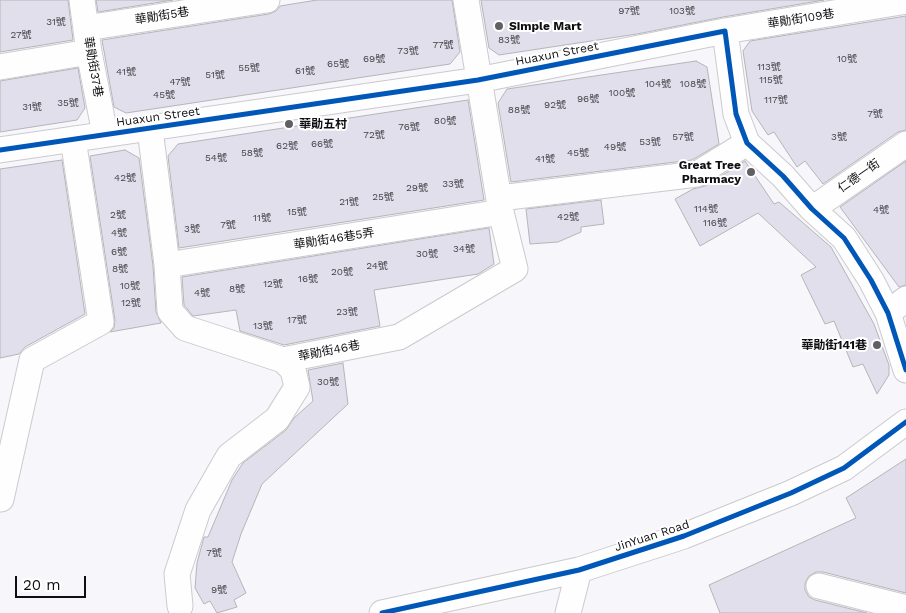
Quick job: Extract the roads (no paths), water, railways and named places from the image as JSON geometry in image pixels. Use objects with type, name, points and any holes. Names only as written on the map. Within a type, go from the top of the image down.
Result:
[{"type":"street","name":"華勛街37巷","points":[[82,0],[87,40],[105,134]]},
{"type":"street","name":"華勛街5巷","points":[[0,66],[87,40],[267,0]]},
{"type":"street","points":[[466,0],[500,205]]},
{"type":"street","name":"華勛街109巷","points":[[725,31],[906,1]]},
{"type":"street","points":[[725,31],[736,114],[748,143],[783,176],[812,209],[844,238],[871,280],[897,306],[906,370]]},
{"type":"street","name":"Huaxun Street","points":[[0,150],[478,80],[725,31]]},
{"type":"street","name":"華勛街46巷","points":[[150,129],[167,265],[170,311],[186,328],[283,360],[398,337],[516,269],[500,205]]},
{"type":"street","points":[[1,499],[32,360],[101,322],[73,139]]},
{"type":"street","name":"華勛街46巷5弄","points":[[167,265],[500,205],[697,174],[748,143]]},
{"type":"street","name":"仁德一街","points":[[812,209],[906,144]]},
{"type":"street","points":[[180,606],[177,574],[198,510],[229,456],[277,419],[297,388],[293,370],[283,360]]},
{"type":"street","name":"JinYuan Road","points":[[382,613],[579,570],[684,536],[791,493],[844,468],[906,422]]},
{"type":"street","points":[[568,613],[579,570]]},
{"type":"street","points":[[819,586],[906,608]]},
{"type":"place","name":"Simple Mart","points":[[499,26]]},
{"type":"place","name":"華勛五村","points":[[289,124]]},
{"type":"place","name":"Great Tree Pharmacy","points":[[751,172]]},
{"type":"place","name":"華勛街141巷","points":[[877,345]]}]
